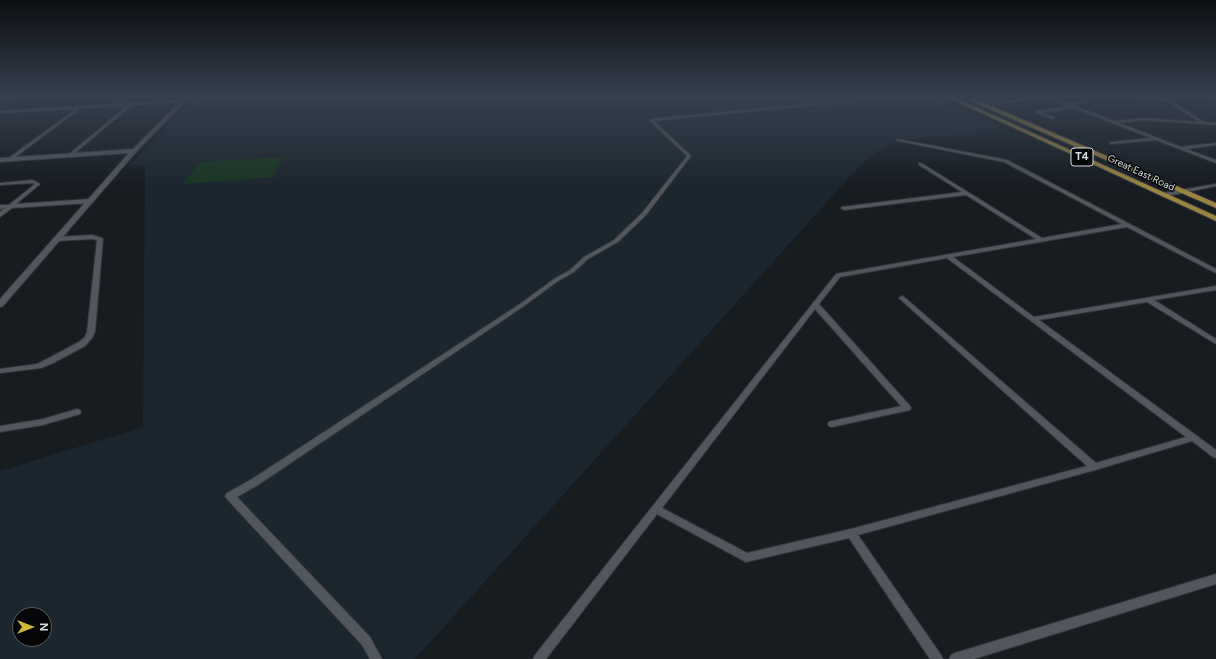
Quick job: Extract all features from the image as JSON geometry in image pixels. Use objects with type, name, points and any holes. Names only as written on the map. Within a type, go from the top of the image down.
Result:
[{"type":"main road","name":"Great East Road","points":[[1015,127],[1216,219]]},
{"type":"main road","name":"Great East Road","points":[[1039,127],[1216,206]]},
{"type":"main road","points":[[0,160],[134,151]]},
{"type":"main road","points":[[0,304],[134,151]]},
{"type":"main road","points":[[1167,184],[1193,188],[1190,192],[1196,197]]},
{"type":"street","points":[[8,160],[53,127]]},
{"type":"street","points":[[70,156],[104,127]]},
{"type":"street","points":[[134,151],[158,127]]},
{"type":"street","points":[[376,659],[366,641],[230,496],[255,482],[522,305],[556,280],[572,271],[586,258],[616,241],[644,214],[689,156],[658,127]]},
{"type":"street","points":[[1127,127],[1216,162]]},
{"type":"street","points":[[1112,143],[1157,139]]},
{"type":"street","points":[[899,140],[1005,161],[1216,271]]},
{"type":"street","points":[[1181,148],[1216,144]]},
{"type":"street","points":[[921,164],[1041,240]]},
{"type":"street","points":[[0,184],[33,181],[38,184],[0,215]]},
{"type":"street","points":[[1163,194],[1216,185]]},
{"type":"street","points":[[844,208],[967,193]]},
{"type":"street","points":[[0,208],[90,201]]},
{"type":"street","points":[[539,659],[838,275],[1127,225]]},
{"type":"street","points":[[0,372],[38,366],[50,362],[82,344],[91,332],[100,239],[92,237],[57,239]]},
{"type":"street","points":[[948,256],[1216,455]]},
{"type":"street","points":[[1032,319],[1216,288]]},
{"type":"street","points":[[902,298],[1095,467]]},
{"type":"street","points":[[1147,299],[1216,342]]},
{"type":"street","points":[[815,304],[907,408],[832,424]]},
{"type":"street","points":[[0,429],[43,422],[77,412]]},
{"type":"street","points":[[656,509],[746,558],[851,533],[1095,467],[1193,438]]},
{"type":"street","points":[[851,533],[937,659]]},
{"type":"street","points":[[955,659],[1216,579]]},
{"type":"shaded area","points":[[167,127],[997,127],[1008,132],[899,140],[864,161],[415,659],[0,659],[0,471],[143,427],[145,165],[130,165]]},
{"type":"green space","points":[[283,157],[273,177],[184,184],[200,162]]}]
